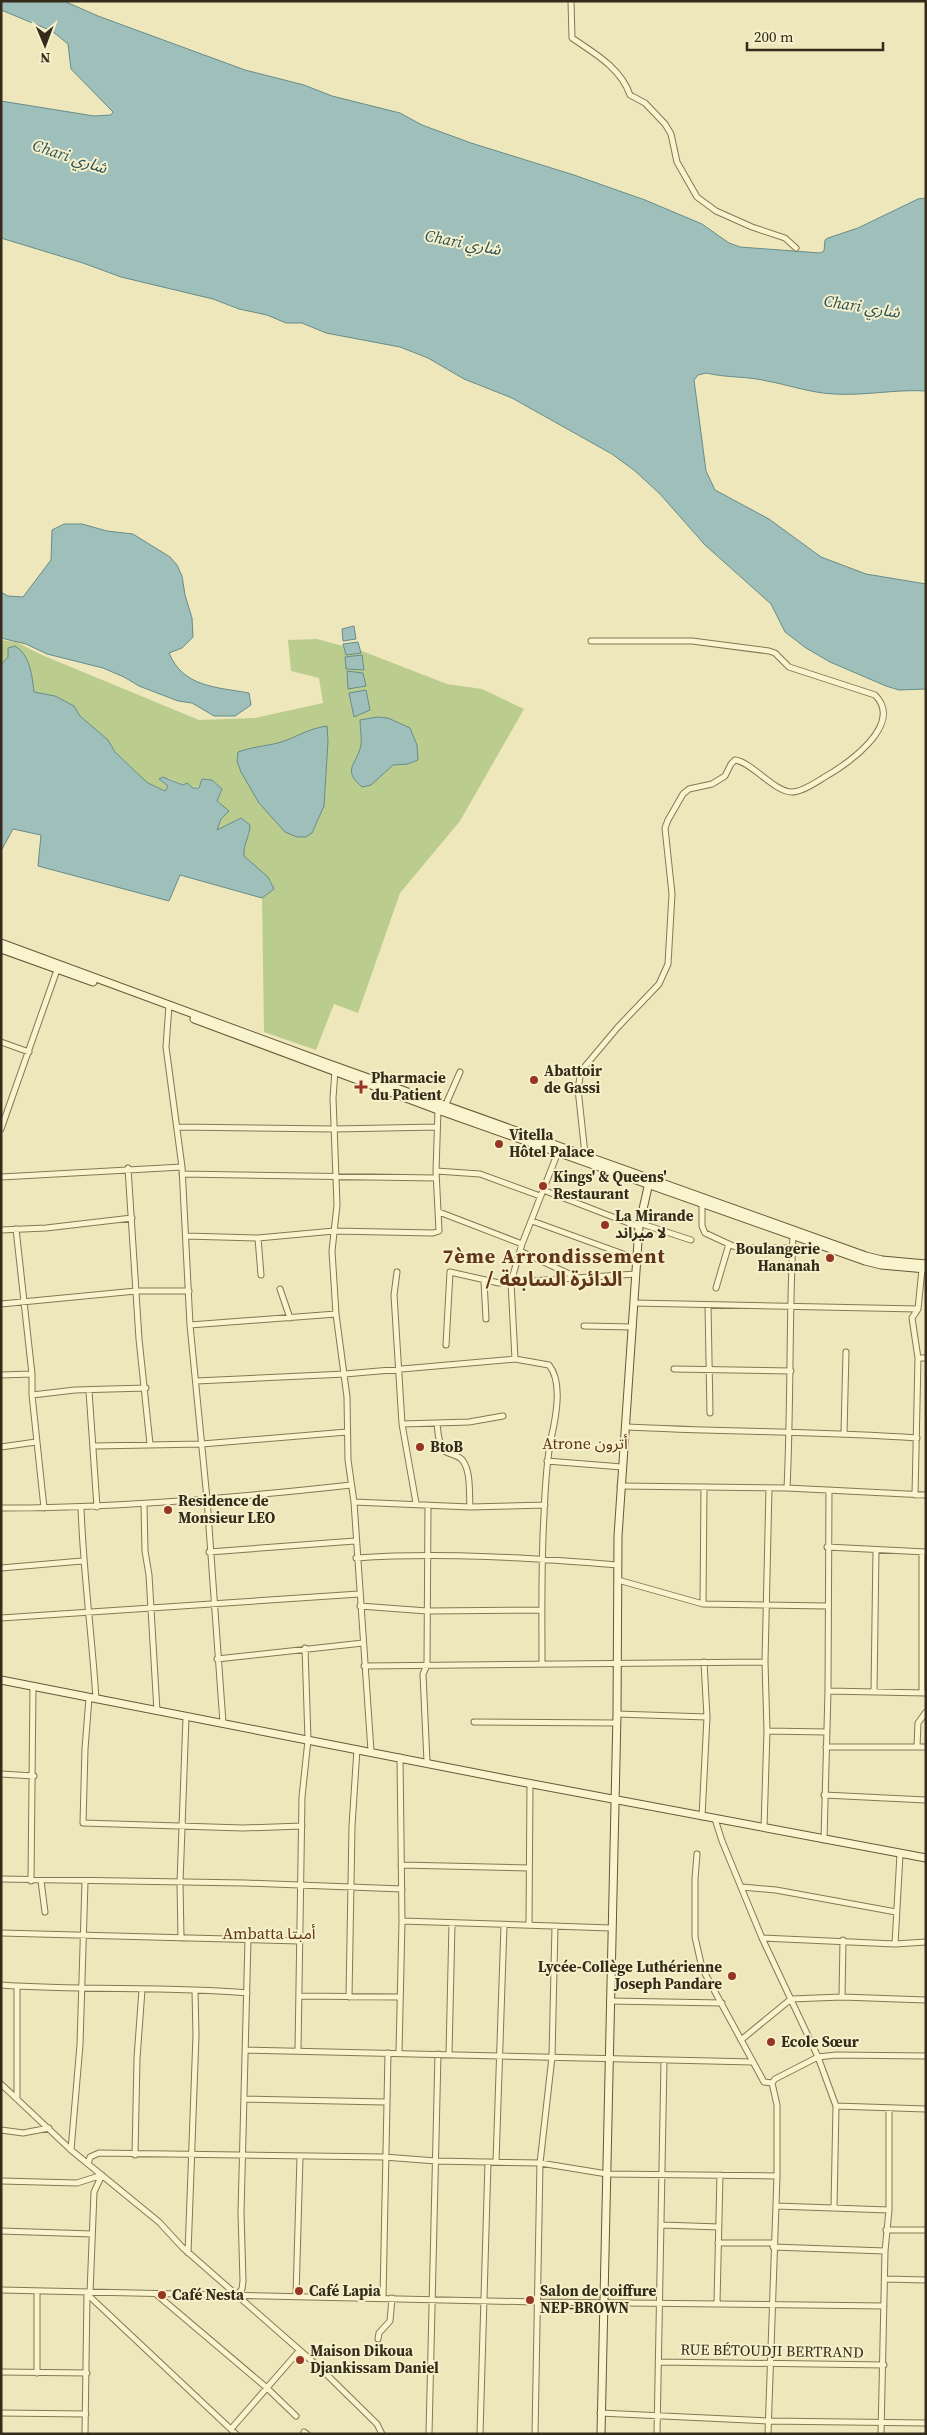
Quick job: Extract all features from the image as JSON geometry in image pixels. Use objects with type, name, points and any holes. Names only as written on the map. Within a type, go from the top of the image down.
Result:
[{"type":"street","points":[[571,1],[572,38],[603,59],[626,83],[630,95],[645,103],[665,124],[671,134],[677,162],[697,197],[716,211],[752,227],[785,238],[796,248]]},
{"type":"street","points":[[585,1154],[578,1089],[581,1071],[618,1027],[659,984],[668,964],[672,894],[665,828],[683,794],[689,789],[712,784],[725,776],[730,764],[736,760],[742,761],[761,776],[785,790],[796,792],[839,770],[854,758],[875,736],[882,717],[882,704],[875,694],[789,667],[775,653],[769,651],[692,642],[590,641]]},
{"type":"street","points":[[1,943],[438,1110],[866,1256],[924,1267]]},
{"type":"street","points":[[1,949],[585,1154],[702,1203],[875,1264],[924,1267]]},
{"type":"street","points":[[1,1129],[57,970]]},
{"type":"street","points":[[169,1007],[166,1047],[182,1167],[190,1325],[207,1499],[209,1552],[223,1723]]},
{"type":"street","points":[[1,1042],[29,1052]]},
{"type":"street","points":[[335,1071],[334,1129],[337,1205],[332,1251],[336,1314],[345,1374],[350,1485],[354,1502],[356,1558],[371,1751]]},
{"type":"street","points":[[446,1104],[460,1072]]},
{"type":"street","points":[[186,1236],[258,1238],[334,1231],[433,1233],[439,1231],[440,1212],[436,1178],[438,1110]]},
{"type":"street","points":[[177,1127],[334,1129],[437,1127]]},
{"type":"street","points":[[515,1359],[510,1282],[522,1244],[558,1152]]},
{"type":"street","points":[[1,1177],[128,1168],[182,1167]]},
{"type":"street","points":[[128,1168],[139,1339],[146,1388],[150,1444]]},
{"type":"street","points":[[436,1171],[480,1174],[540,1196]]},
{"type":"street","points":[[182,1174],[436,1178]]},
{"type":"street","points":[[601,2434],[617,1714],[620,1486],[627,1427],[639,1225],[648,1181]]},
{"type":"street","points":[[543,1190],[639,1225],[691,1240]]},
{"type":"street","points":[[702,1203],[702,1226],[705,1233],[729,1244],[750,1249],[793,1248]]},
{"type":"street","points":[[440,1212],[522,1244]]},
{"type":"street","points":[[1,1230],[46,1228],[132,1218]]},
{"type":"street","points":[[532,1221],[637,1259]]},
{"type":"street","points":[[16,1229],[25,1302],[36,1442],[44,1508]]},
{"type":"street","points":[[787,1488],[790,1431],[790,1306],[794,1236]]},
{"type":"street","points":[[258,1238],[261,1275]]},
{"type":"street","points":[[716,1288],[729,1244]]},
{"type":"street","points":[[520,1251],[578,1278]]},
{"type":"street","points":[[915,1495],[918,1358],[912,1318],[918,1309],[924,1267]]},
{"type":"street","points":[[446,1345],[450,1272],[453,1271],[484,1281],[510,1282],[636,1274]]},
{"type":"street","points":[[397,1272],[394,1295],[402,1424],[410,1479],[416,1503]]},
{"type":"street","points":[[484,1281],[486,1319]]},
{"type":"street","points":[[280,1289],[290,1318]]},
{"type":"street","points":[[1,1304],[136,1291],[189,1291]]},
{"type":"street","points":[[634,1303],[918,1309]]},
{"type":"street","points":[[708,1305],[710,1413]]},
{"type":"street","points":[[190,1325],[336,1314]]},
{"type":"street","points":[[584,1326],[632,1327]]},
{"type":"street","points":[[844,1433],[846,1352]]},
{"type":"street","points":[[918,1358],[926,1358]]},
{"type":"street","points":[[196,1381],[345,1374],[515,1359],[548,1365],[555,1372],[555,1418],[547,1462],[542,1558],[542,1664]]},
{"type":"street","points":[[674,1369],[791,1370]]},
{"type":"street","points":[[1,1375],[32,1374]]},
{"type":"street","points":[[32,1394],[75,1390],[146,1388]]},
{"type":"street","points":[[89,1391],[94,1446],[96,1507]]},
{"type":"street","points":[[402,1424],[469,1422],[502,1416]]},
{"type":"street","points":[[437,1423],[442,1448],[445,1452],[461,1458],[465,1464],[470,1507]]},
{"type":"street","points":[[627,1427],[709,1432],[790,1431],[844,1433],[917,1438]]},
{"type":"street","points":[[94,1446],[202,1444],[347,1432]]},
{"type":"street","points":[[1,1447],[36,1442]]},
{"type":"street","points":[[547,1462],[622,1467]]},
{"type":"street","points":[[1,1508],[96,1507],[144,1504],[246,1497],[350,1485]]},
{"type":"street","points":[[620,1486],[787,1488],[926,1495]]},
{"type":"street","points":[[703,1604],[704,1487]]},
{"type":"street","points":[[764,1828],[767,1731],[765,1662],[769,1488]]},
{"type":"street","points":[[824,1840],[828,1691],[829,1490]]},
{"type":"street","points":[[354,1502],[416,1503],[470,1507],[545,1505]]},
{"type":"street","points":[[144,1504],[145,1551],[152,1608],[157,1711]]},
{"type":"street","points":[[427,1762],[423,1674],[427,1665],[428,1505]]},
{"type":"street","points":[[81,1507],[82,1561],[90,1612],[93,1699],[85,1750],[83,1824],[243,1828],[302,1826]]},
{"type":"street","points":[[209,1552],[355,1541]]},
{"type":"street","points":[[828,1548],[924,1552],[924,1693],[828,1691]]},
{"type":"street","points":[[874,1691],[876,1550]]},
{"type":"street","points":[[356,1558],[395,1556],[542,1558],[618,1566]]},
{"type":"street","points":[[1,1568],[82,1561]]},
{"type":"street","points":[[618,1580],[703,1604],[828,1606]]},
{"type":"street","points":[[1,1618],[359,1594]]},
{"type":"street","points":[[360,1606],[427,1610],[542,1610]]},
{"type":"street","points":[[217,1659],[363,1643]]},
{"type":"street","points":[[298,2050],[302,1797],[308,1740],[305,1648]]},
{"type":"street","points":[[702,1817],[707,1717],[704,1662]]},
{"type":"street","points":[[364,1666],[765,1662]]},
{"type":"street","points":[[1,1680],[427,1762],[530,1784],[926,1858]]},
{"type":"street","points":[[32,1880],[33,1686]]},
{"type":"street","points":[[917,1747],[918,1724],[926,1712]]},
{"type":"street","points":[[617,1714],[707,1717]]},
{"type":"street","points":[[181,1938],[180,1883],[186,1717]]},
{"type":"street","points":[[474,1722],[616,1723]]},
{"type":"street","points":[[767,1731],[826,1732]]},
{"type":"street","points":[[826,1747],[926,1747]]},
{"type":"street","points":[[349,1997],[350,1888],[357,1749]]},
{"type":"street","points":[[398,2053],[402,1922],[400,1757]]},
{"type":"street","points":[[1,1774],[34,1776]]},
{"type":"street","points":[[529,1925],[530,1784]]},
{"type":"street","points":[[824,1795],[926,1800]]},
{"type":"street","points":[[715,1819],[722,1841],[762,1938],[818,2057],[836,2106],[834,2207]]},
{"type":"street","points":[[697,1854],[694,1879],[697,1952],[702,1968],[764,2082],[772,2083]]},
{"type":"street","points":[[895,1944],[900,1854]]},
{"type":"street","points":[[401,1865],[529,1868]]},
{"type":"street","points":[[1,1879],[402,1889]]},
{"type":"street","points":[[41,1881],[45,1912]]},
{"type":"street","points":[[71,2150],[82,1989],[85,1882]]},
{"type":"street","points":[[742,1887],[776,1890],[896,1912]]},
{"type":"street","points":[[402,1922],[612,1928]]},
{"type":"street","points":[[449,2054],[452,1923]]},
{"type":"street","points":[[496,2162],[504,1925]]},
{"type":"street","points":[[534,2434],[540,2163],[552,2058],[555,1926]]},
{"type":"street","points":[[1,1933],[299,1941]]},
{"type":"street","points":[[762,1938],[843,1940],[895,1944],[926,1942]]},
{"type":"street","points":[[237,2295],[242,2289],[243,2281],[242,2155],[246,2099],[248,1939]]},
{"type":"street","points":[[842,1997],[843,1940]]},
{"type":"street","points":[[1,1985],[82,1989],[212,1990],[247,1993]]},
{"type":"street","points":[[16,2098],[17,1986]]},
{"type":"street","points":[[135,2154],[137,2058],[142,1990]]},
{"type":"street","points":[[188,2253],[193,2154],[195,1991]]},
{"type":"street","points":[[299,1996],[399,1997]]},
{"type":"street","points":[[741,2040],[791,1999],[842,1997],[926,2000]]},
{"type":"street","points":[[610,2002],[722,2003]]},
{"type":"street","points":[[246,2050],[753,2062]]},
{"type":"street","points":[[383,2298],[384,2157],[388,2053]]},
{"type":"street","points":[[429,2434],[438,2054]]},
{"type":"street","points":[[768,2434],[772,2364],[773,2245],[777,2176],[777,2104],[772,2083],[775,2078],[818,2057],[836,2055],[926,2056]]},
{"type":"street","points":[[657,2434],[664,2061]]},
{"type":"street","points":[[1,2084],[71,2150],[159,2222],[188,2253],[320,2368],[376,2424],[382,2434]]},
{"type":"street","points":[[246,2099],[386,2102]]},
{"type":"street","points":[[836,2106],[926,2109]]},
{"type":"street","points":[[882,2434],[886,2230],[889,2210],[888,2108]]},
{"type":"street","points":[[1,2130],[23,2132],[49,2128]]},
{"type":"street","points":[[88,2164],[90,2157],[99,2153],[384,2157],[436,2161],[540,2163],[607,2174],[777,2176]]},
{"type":"street","points":[[296,2296],[300,2157]]},
{"type":"street","points":[[480,2434],[488,2162]]},
{"type":"street","points":[[1,2181],[77,2183],[102,2175]]},
{"type":"street","points":[[86,2434],[88,2294],[94,2192],[102,2175]]},
{"type":"street","points":[[718,2303],[720,2175]]},
{"type":"street","points":[[776,2206],[889,2210]]},
{"type":"street","points":[[662,2225],[720,2227]]},
{"type":"street","points":[[886,2230],[926,2230]]},
{"type":"street","points":[[1,2231],[92,2234]]},
{"type":"street","points":[[718,2243],[886,2251]]},
{"type":"street","points":[[886,2279],[926,2280]]},
{"type":"street","points":[[1,2290],[88,2294],[156,2293],[537,2302],[884,2306]]},
{"type":"street","points":[[37,2291],[37,2373]]},
{"type":"street","points":[[156,2293],[267,2388],[296,2416]]},
{"type":"street","points":[[88,2294],[236,2434]]},
{"type":"street","points":[[378,2339],[380,2333],[390,2321],[392,2298]]},
{"type":"street","points":[[231,2429],[299,2351]]},
{"type":"street","name":"RUE BÉTOUDJI BERTRAND","points":[[659,2362],[884,2366]]},
{"type":"street","points":[[1,2372],[87,2373]]},
{"type":"street","points":[[1,2413],[86,2414]]},
{"type":"street","points":[[600,2413],[768,2421],[926,2423]]},
{"type":"green space","points":[[317,639],[362,651],[447,684],[482,689],[524,709],[460,821],[400,893],[358,1013],[334,1004],[316,1050],[264,1032],[262,898],[274,889],[268,877],[244,856],[243,845],[250,833],[217,830],[222,806],[217,801],[222,789],[212,780],[200,786],[191,787],[169,778],[166,791],[148,783],[115,752],[108,740],[80,716],[74,706],[55,696],[34,692],[28,660],[8,657],[1,665],[1,640],[16,642],[42,655],[199,720],[255,718],[323,703],[319,678],[291,671],[288,640]]},
{"type":"water","name":"Chari شاري","points":[[1,1],[64,1],[98,16],[245,70],[304,85],[332,96],[400,113],[422,125],[471,143],[574,175],[645,200],[702,224],[729,243],[740,247],[820,253],[824,251],[825,240],[828,238],[858,228],[918,199],[926,198],[926,391],[825,393],[808,391],[759,379],[706,373],[698,375],[694,380],[706,471],[715,490],[769,519],[821,557],[866,574],[926,584],[926,689],[899,690],[886,686],[830,662],[806,648],[785,632],[771,604],[705,545],[660,494],[635,471],[612,454],[512,398],[464,379],[428,358],[400,347],[326,333],[302,323],[286,323],[267,315],[239,309],[213,299],[121,277],[83,263],[1,238],[1,101],[94,116],[111,115],[113,112],[71,69],[68,44],[52,31],[1,10]]},
{"type":"water","points":[[64,524],[82,524],[107,531],[133,534],[170,557],[177,565],[182,576],[192,618],[193,637],[182,648],[169,653],[175,664],[183,673],[202,684],[249,693],[251,705],[235,716],[214,716],[192,703],[178,701],[139,686],[103,668],[47,654],[26,644],[1,638],[1,592],[8,596],[23,597],[51,560],[52,530]]},
{"type":"water","points":[[354,626],[356,639],[343,641],[342,629]]},
{"type":"water","points":[[358,642],[361,653],[346,655],[343,644]]},
{"type":"water","points":[[15,646],[27,660],[34,692],[55,696],[74,706],[80,716],[108,740],[115,752],[148,783],[165,791],[168,786],[159,779],[163,777],[183,785],[187,783],[193,788],[199,788],[202,779],[212,780],[222,789],[217,801],[229,811],[221,819],[217,830],[241,818],[250,825],[244,856],[268,877],[274,889],[262,898],[180,875],[169,901],[38,866],[41,835],[13,829],[1,851],[1,665],[8,657],[8,648]]},
{"type":"water","points":[[362,655],[364,670],[346,669],[345,657]]},
{"type":"water","points":[[347,671],[363,673],[366,686],[348,689]]},
{"type":"water","points":[[366,690],[370,710],[354,717],[349,693]]},
{"type":"water","points":[[377,717],[388,718],[410,728],[417,745],[418,760],[408,764],[393,765],[371,785],[362,787],[352,776],[351,771],[361,745],[360,720]]},
{"type":"water","points":[[327,726],[328,741],[324,806],[312,833],[306,837],[297,837],[285,832],[259,803],[241,772],[237,761],[238,752],[278,743],[313,729]]},
{"type":"place","name":"Abattoir de Gassi","points":[[534,1080]]},
{"type":"place","name":"Pharmacie du Patient","points":[[361,1087]]},
{"type":"place","name":"Vitella Hôtel Palace","points":[[499,1144]]},
{"type":"place","name":"Kings' & Queens' Restaurant","points":[[543,1186]]},
{"type":"place","name":"La Mirande لا ميراند","points":[[605,1225]]},
{"type":"place","name":"Boulangerie Hananah","points":[[830,1258]]},
{"type":"place","name":"BtoB","points":[[420,1447]]},
{"type":"place","name":"Residence de Monsieur LEO","points":[[168,1510]]},
{"type":"place","name":"Lycée-Collège Luthérienne Joseph Pandare","points":[[732,1976]]},
{"type":"place","name":"Ecole Sœur","points":[[771,2042]]},
{"type":"place","name":"Café Lapia","points":[[299,2291]]},
{"type":"place","name":"Café Nesta","points":[[162,2295]]},
{"type":"place","name":"Salon de coiffure NEP-BROWN","points":[[530,2300]]},
{"type":"place","name":"Maison Dikoua Djankissam Daniel","points":[[300,2360]]},
{"type":"district","name":"7ème Arrondissement / الدائرة السابعة","points":[[554,1268]]},
{"type":"district","name":"Atrone أترون","points":[[585,1443]]},
{"type":"district","name":"Ambatta أمبتا","points":[[269,1933]]}]
